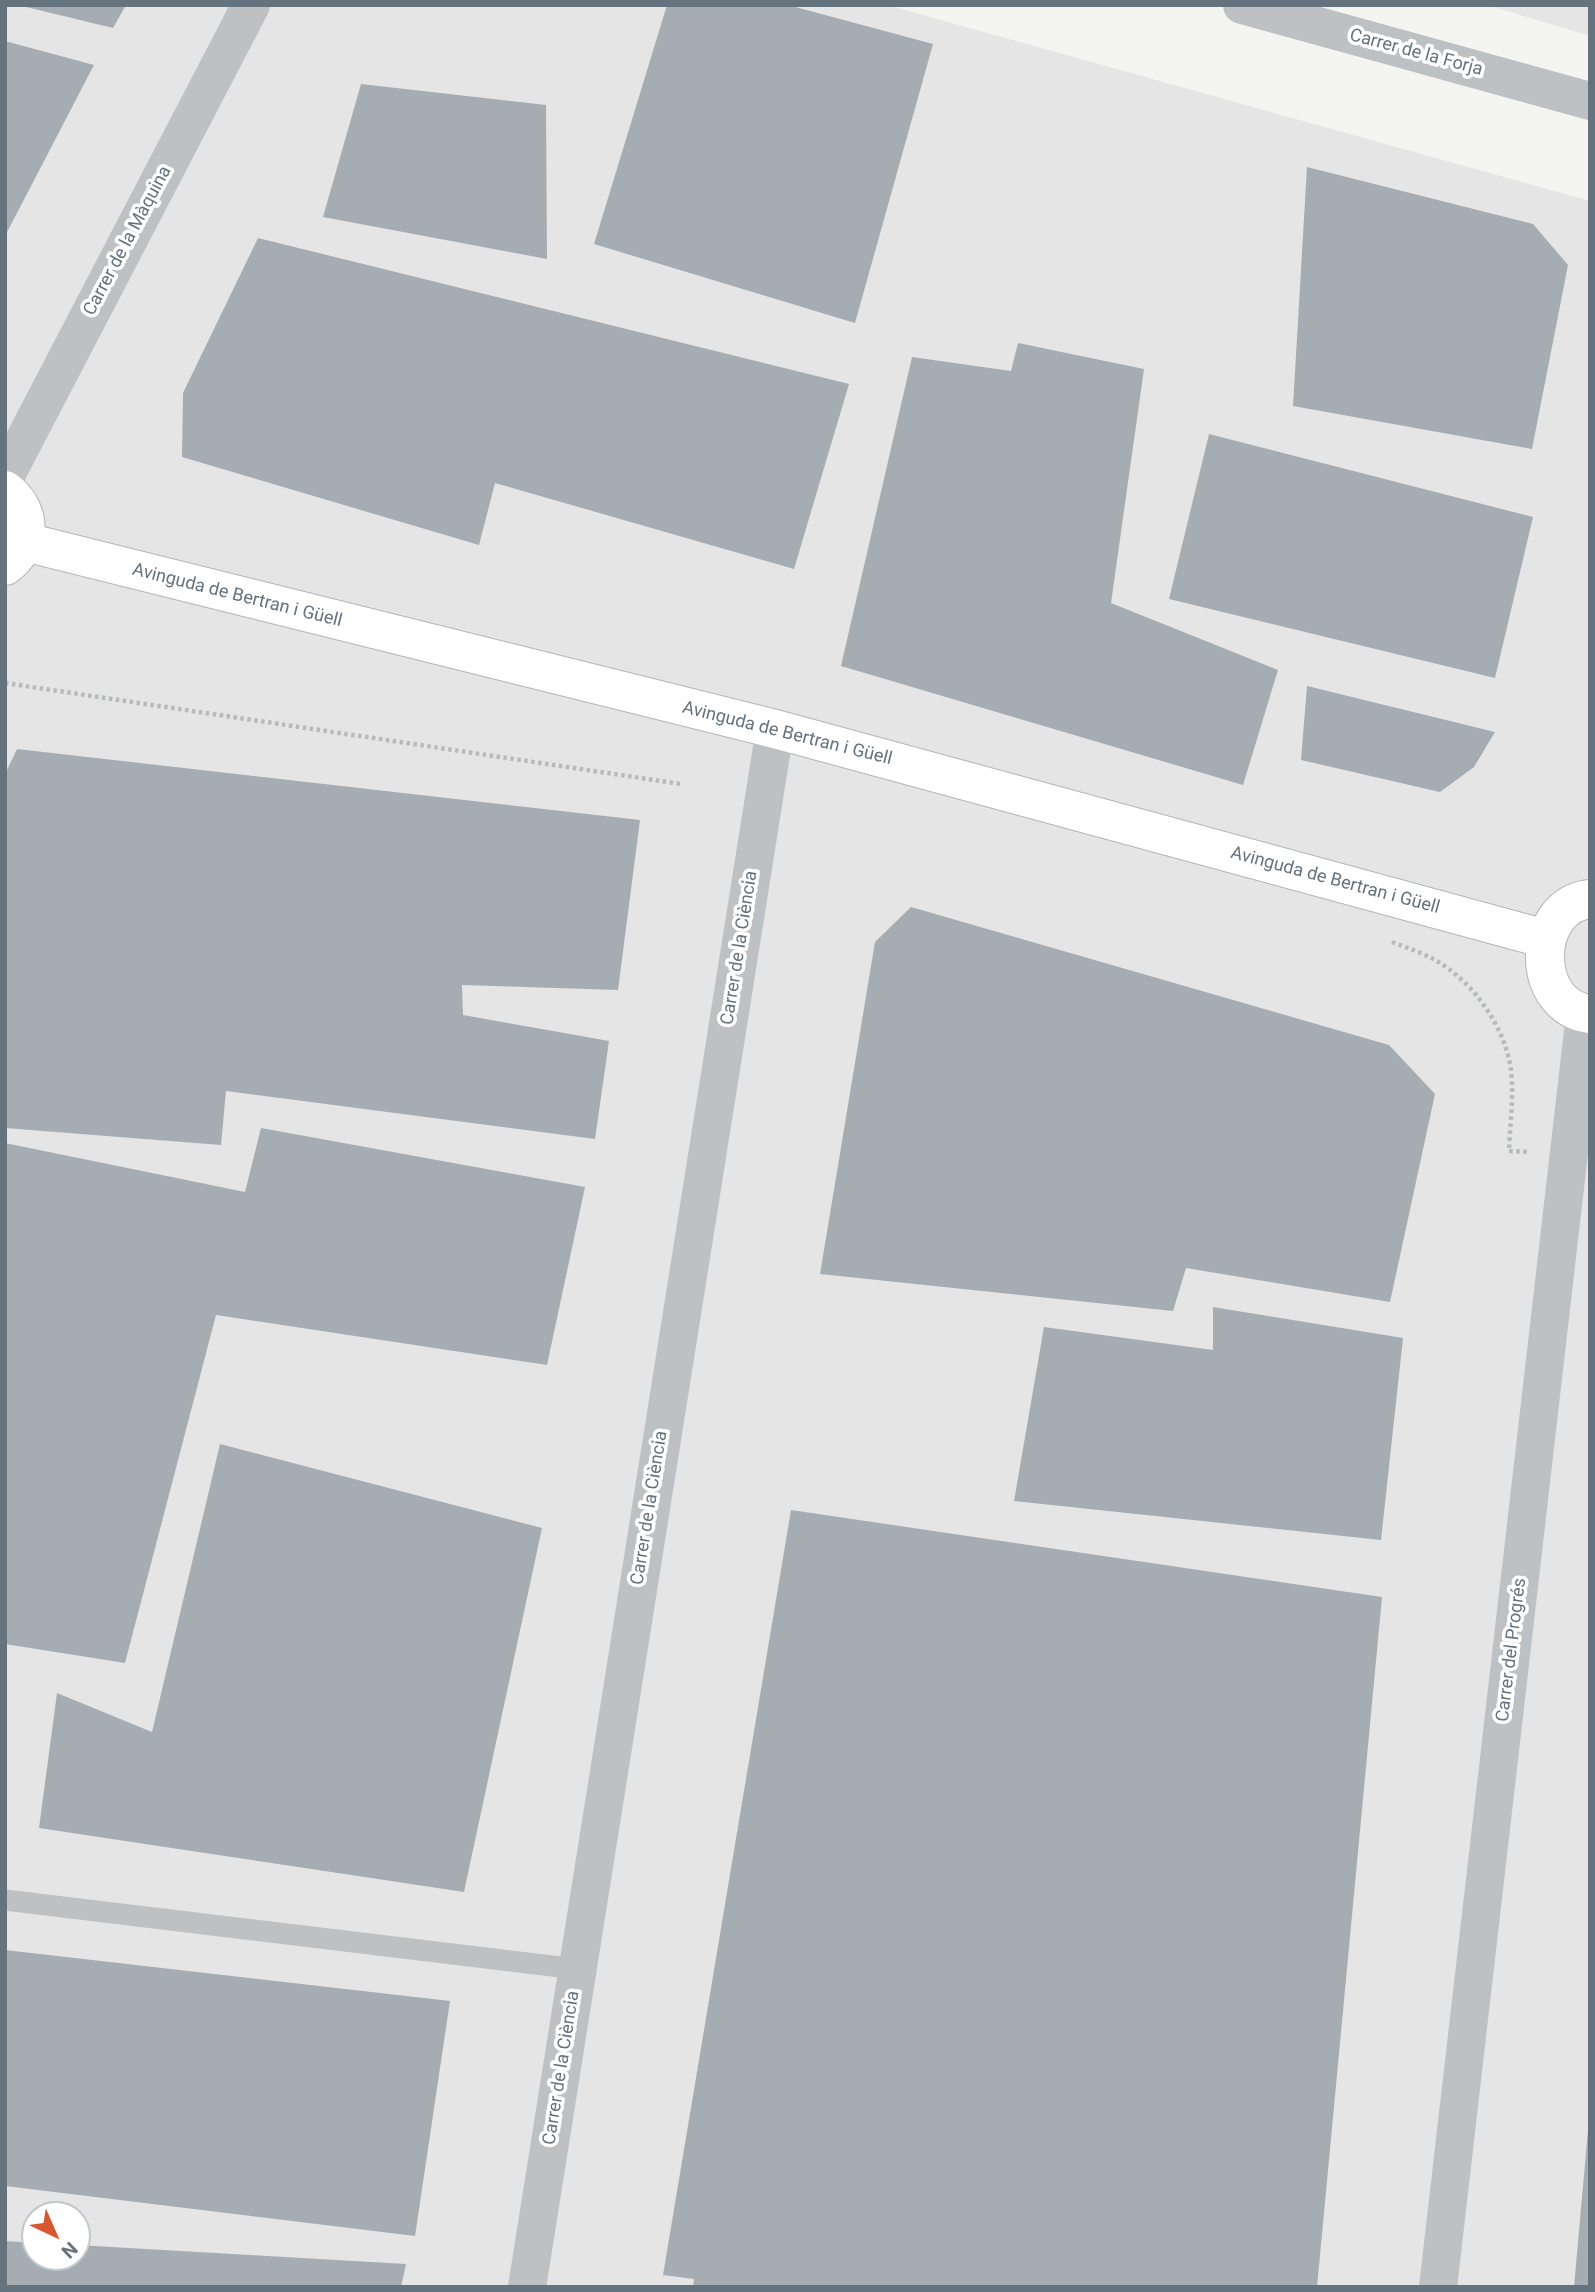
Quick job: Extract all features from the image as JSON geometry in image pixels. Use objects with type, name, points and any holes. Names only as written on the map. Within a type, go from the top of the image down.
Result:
[{"type":"street","name":"Carrer de la Màquina","points":[[5,477],[251,5]]},
{"type":"street","name":"Carrer de la Forja","points":[[1242,5],[1590,101]]},
{"type":"street","points":[[5,489],[13,495],[22,509],[26,526],[15,554]]},
{"type":"street","name":"Avinguda de Bertran i Güell","points":[[15,554],[775,729],[1546,939]]},
{"type":"street","name":"Carrer de la Ciència","points":[[527,2287],[775,729]]},
{"type":"street","points":[[1587,1014],[1568,1006],[1554,991],[1544,968],[1546,939],[1555,922],[1566,909],[1590,899]]},
{"type":"street","name":"Carrer del Progrés","points":[[1438,2287],[1587,1014]]},
{"type":"lane","points":[[5,1900],[578,1969]]},
{"type":"path","points":[[5,684],[681,784]]},
{"type":"path","points":[[1397,944],[1451,970],[1484,1006],[1502,1036],[1511,1069],[1509,1151],[1539,1152]]},
{"type":"shaded area","points":[[5,5],[887,5],[1590,201],[1590,2287],[5,2287]]},
{"type":"shaded area","points":[[1487,5],[1590,5],[1590,36]]},
{"type":"building","points":[[18,5],[126,5],[113,28]]},
{"type":"building","points":[[667,5],[788,5],[933,44],[855,323],[594,244]]},
{"type":"building","points":[[5,41],[94,65],[5,236]]},
{"type":"building","points":[[361,84],[546,105],[547,259],[323,217]]},
{"type":"building","points":[[1307,167],[1533,224],[1568,265],[1532,449],[1293,406]]},
{"type":"building","points":[[258,238],[849,384],[794,569],[495,483],[479,545],[182,457],[183,393]]},
{"type":"building","points":[[1018,343],[1144,369],[1111,603],[1278,670],[1243,785],[841,666],[912,357],[1011,371]]},
{"type":"building","points":[[1209,434],[1533,517],[1495,678],[1169,599]]},
{"type":"building","points":[[1307,686],[1495,732],[1474,767],[1440,792],[1301,760]]},
{"type":"building","points":[[17,749],[640,820],[618,990],[462,985],[463,1015],[609,1041],[595,1139],[226,1091],[221,1145],[5,1128],[5,774]]},
{"type":"building","points":[[911,907],[1389,1045],[1435,1094],[1390,1302],[1186,1268],[1173,1311],[820,1274],[875,942]]},
{"type":"building","points":[[261,1128],[585,1187],[547,1365],[216,1315],[125,1663],[5,1644],[5,1143],[245,1192]]},
{"type":"building","points":[[1213,1307],[1403,1338],[1381,1540],[1014,1501],[1044,1327],[1213,1350]]},
{"type":"building","points":[[220,1444],[542,1528],[464,1892],[39,1828],[57,1693],[152,1732]]},
{"type":"building","points":[[791,1510],[1382,1597],[1317,2287],[693,2287],[694,2279],[663,2275]]},
{"type":"building","points":[[5,1950],[450,2001],[415,2236],[5,2186]]},
{"type":"building","points":[[1588,2130],[1590,2287],[1574,2287]]},
{"type":"building","points":[[5,2241],[21,2242],[21,2271],[91,2271],[91,2246],[406,2264],[401,2287],[5,2287]]}]
